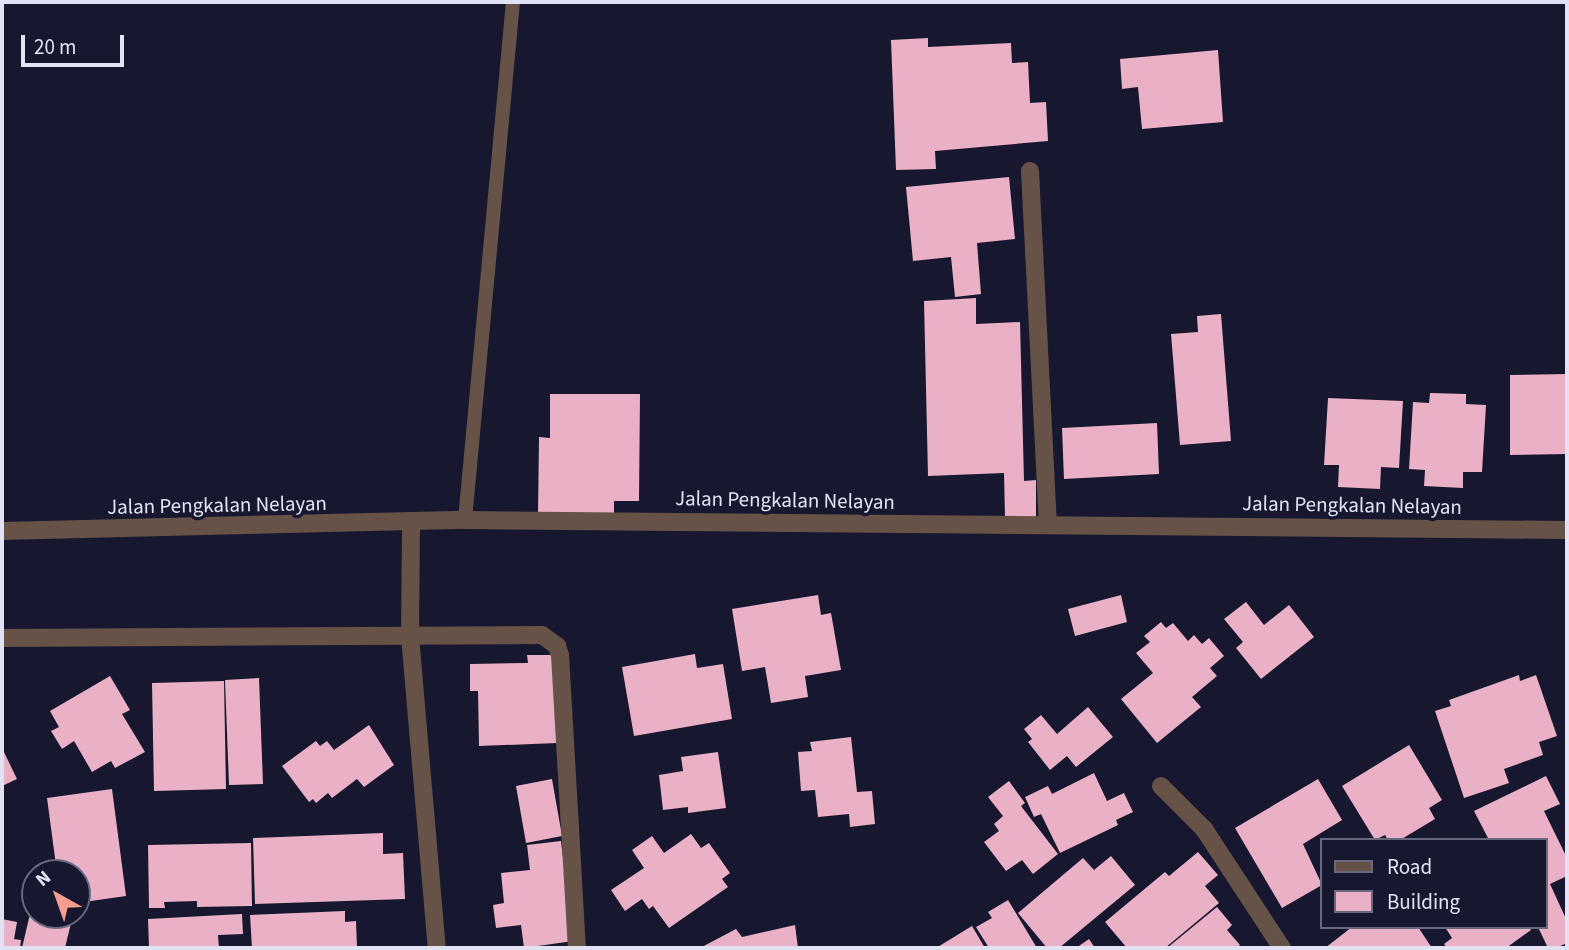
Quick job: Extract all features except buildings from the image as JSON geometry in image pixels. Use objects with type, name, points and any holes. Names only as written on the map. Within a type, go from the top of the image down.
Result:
[{"type":"street","points":[[1030,171],[1048,525]]},
{"type":"street","name":"Jalan Pengkalan Nelayan","points":[[2,531],[411,524],[465,520],[1567,530]]},
{"type":"street","points":[[411,524],[410,636],[436,948]]},
{"type":"street","points":[[2,638],[536,634],[557,646],[578,948]]},
{"type":"street","points":[[1161,786],[1204,830],[1282,948]]},
{"type":"lane","points":[[465,520],[513,2]]}]
